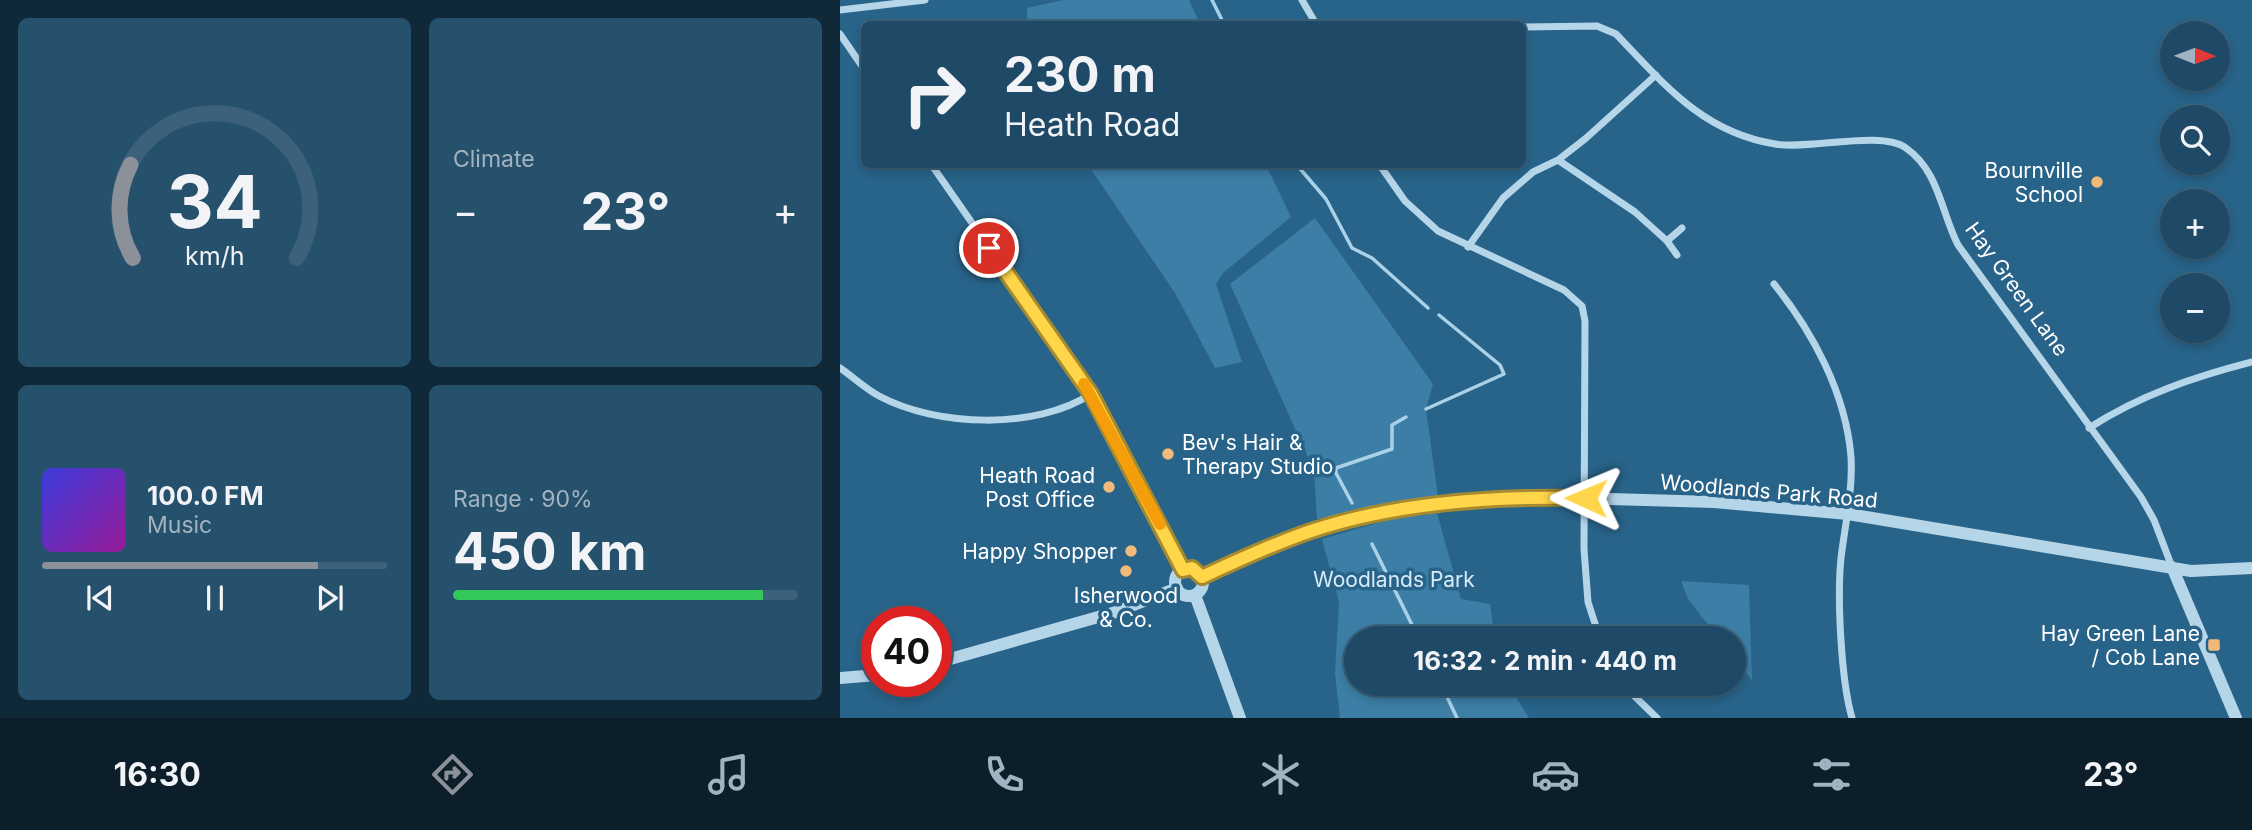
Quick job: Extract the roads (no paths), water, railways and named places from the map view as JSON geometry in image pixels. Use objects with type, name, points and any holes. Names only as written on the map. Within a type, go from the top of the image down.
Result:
[{"type":"street","points":[[840,10],[925,0]]},
{"type":"street","points":[[1302,0],[1314,21]]},
{"type":"street","name":"Hay Green Lane","points":[[1526,27],[1597,26],[1616,34],[1704,119],[1742,137],[1776,144],[1840,144],[1875,139],[1905,146],[1930,173],[1948,226],[1958,245],[2056,376],[2141,497],[2154,520],[2236,718]]},
{"type":"street","points":[[840,33],[861,64]]},
{"type":"street","points":[[1468,247],[1503,198],[1533,172],[1558,160],[1656,75]]},
{"type":"street","points":[[1558,160],[1635,212],[1667,241],[1677,255]]},
{"type":"street","points":[[934,168],[1091,394],[1183,570]]},
{"type":"street","points":[[1382,168],[1405,201],[1438,231],[1564,290],[1582,306],[1585,321],[1584,549],[1588,602],[1596,626]]},
{"type":"street","points":[[1667,241],[1682,228]]},
{"type":"street","points":[[1774,284],[1805,326],[1831,379],[1851,457],[1848,514],[1841,560],[1841,621],[1852,718]]},
{"type":"street","points":[[2090,428],[2149,394],[2194,377],[2252,362]]},
{"type":"street","points":[[840,368],[880,396],[933,414],[959,419],[1003,419],[1051,412],[1077,403],[1091,394]]},
{"type":"street","name":"Woodlands Park Road","points":[[1202,577],[1227,564],[1314,530],[1385,513],[1473,500],[1586,498],[1714,502],[1848,514],[2191,571],[2252,568]]},
{"type":"street","points":[[1192,568],[1202,577],[1203,585],[1195,595],[1184,595],[1177,588],[1176,580],[1183,570],[1192,568]]},
{"type":"street","points":[[952,658],[1116,612],[1177,588]]},
{"type":"street","points":[[1195,595],[1240,718]]},
{"type":"street","points":[[840,678],[861,676]]},
{"type":"street","points":[[1634,696],[1657,718]]},
{"type":"waterway","points":[[1212,0],[1222,21]]},
{"type":"waterway","points":[[1299,168],[1326,199],[1352,248],[1372,258],[1428,308]]},
{"type":"waterway","points":[[1426,409],[1504,374],[1500,365],[1439,315]]},
{"type":"waterway","points":[[1352,503],[1336,468],[1392,449],[1392,425],[1406,417]]},
{"type":"waterway","points":[[1372,544],[1413,626]]},
{"type":"waterway","points":[[1447,696],[1457,718]]},
{"type":"place","name":"Bournville School","points":[[2097,182]]},
{"type":"place","name":"Bev's Hair & Therapy Studio","points":[[1168,454]]},
{"type":"place","name":"Heath Road Post Office","points":[[1109,487]]},
{"type":"place","name":"Happy Shopper","points":[[1131,551]]},
{"type":"place","name":"Isherwood & Co.","points":[[1126,571]]},
{"type":"place","name":"Hay Green Lane / Cob Lane","points":[[2214,645]]},
{"type":"park label","name":"Woodlands Park","points":[[1394,579]]}]
